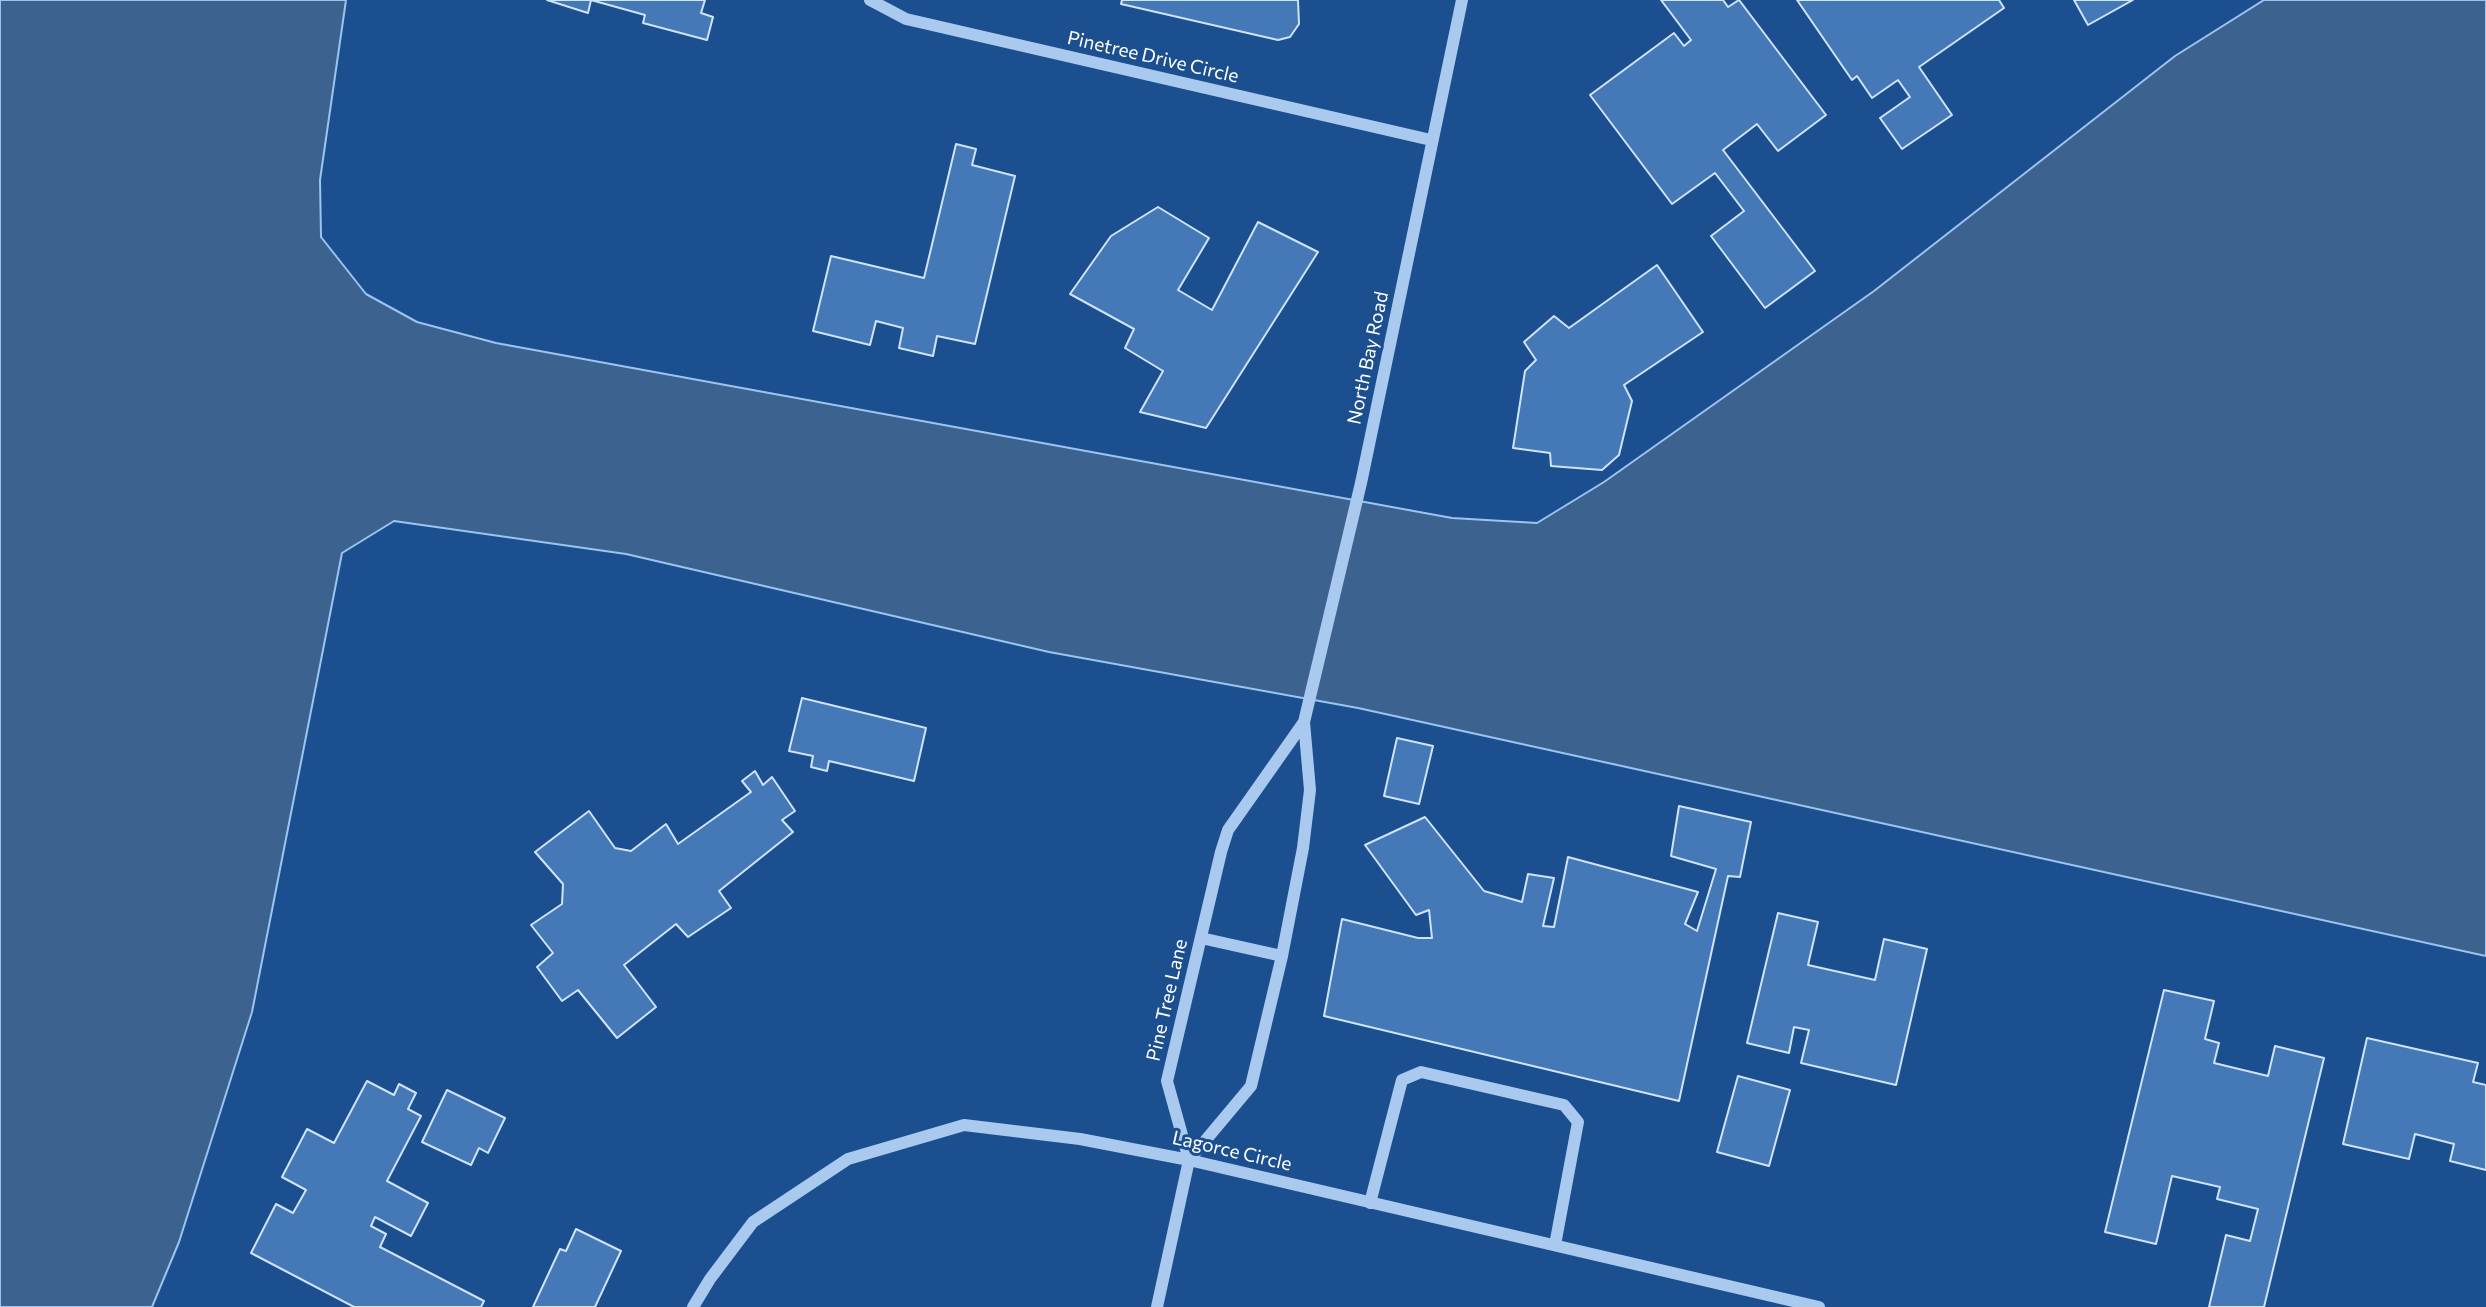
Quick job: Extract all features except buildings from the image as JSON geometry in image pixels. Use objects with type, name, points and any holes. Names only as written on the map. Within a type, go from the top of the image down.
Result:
[{"type":"street","name":"Pinetree Drive Circle","points":[[870,0],[906,19],[1431,141]]},
{"type":"street","name":"North Bay Road","points":[[1304,722],[1362,483],[1462,0]]},
{"type":"street","name":"Pine Tree Lane","points":[[1157,1307],[1189,1160],[1167,1081],[1228,830],[1304,722]]},
{"type":"street","points":[[1189,1160],[1251,1086],[1282,956],[1303,848],[1310,790],[1304,722]]},
{"type":"street","points":[[1201,938],[1282,956]]},
{"type":"street","points":[[1370,1203],[1402,1080],[1421,1072],[1564,1105],[1578,1122],[1555,1245]]},
{"type":"street","name":"Lagorce Circle","points":[[693,1307],[710,1279],[753,1222],[848,1158],[964,1125],[1080,1139],[1189,1160],[1819,1307]]},
{"type":"water","points":[[0,0],[346,0],[320,180],[321,237],[366,294],[417,322],[496,343],[1452,518],[1537,523],[1604,482],[1874,291],[2175,56],[2264,0],[2486,0],[2486,956],[1358,708],[1049,652],[626,554],[394,521],[342,553],[252,1012],[179,1242],[152,1307],[0,1307]]}]
